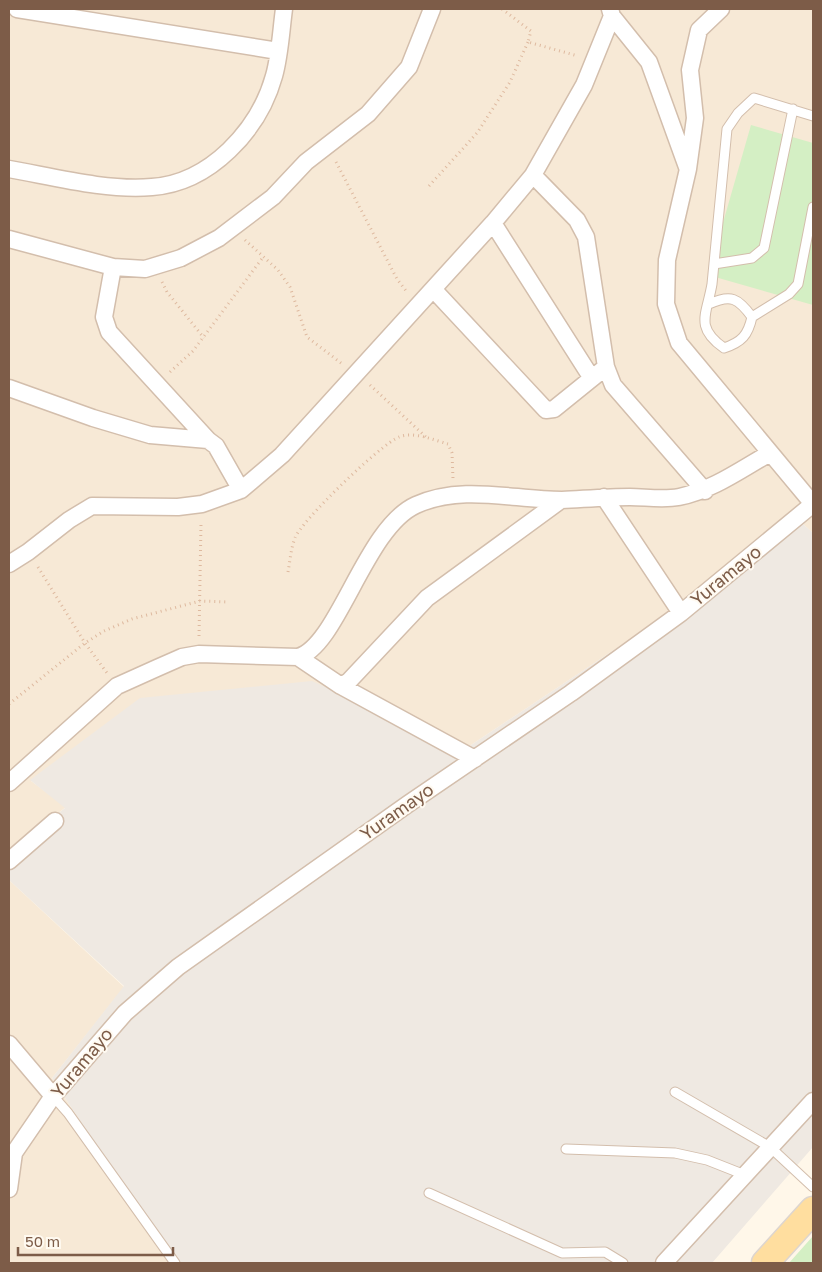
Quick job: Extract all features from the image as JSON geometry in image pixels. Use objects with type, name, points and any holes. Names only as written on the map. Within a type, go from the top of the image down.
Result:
[{"type":"main road","points":[[765,1263],[813,1210]]},
{"type":"street","points":[[17,9],[278,51]]},
{"type":"street","points":[[9,169],[120,187],[153,188],[183,180],[208,167],[230,150],[262,109],[274,76],[284,9]]},
{"type":"street","points":[[9,239],[113,267],[145,269],[181,258],[219,238],[273,197],[306,162],[368,114],[409,67],[432,9]]},
{"type":"street","points":[[721,9],[699,30],[690,70],[695,118],[688,170],[668,260],[666,304],[679,342],[813,504]]},
{"type":"street","points":[[611,12],[649,62],[688,170]]},
{"type":"street","points":[[9,564],[28,552],[69,520],[92,506],[178,507],[202,504],[242,490],[282,455],[358,373],[533,175],[595,61],[611,12]]},
{"type":"street","points":[[533,175],[577,220],[586,237],[606,366],[614,385],[705,491]]},
{"type":"street","points":[[493,222],[591,377]]},
{"type":"street","points":[[113,267],[104,317],[109,332],[208,440],[216,446],[242,490]]},
{"type":"street","points":[[433,289],[546,410],[554,409],[606,366]]},
{"type":"street","points":[[9,388],[93,418],[150,435],[208,440]]},
{"type":"street","points":[[9,782],[117,686],[182,657],[199,654],[298,658],[312,651],[390,525],[414,506],[436,497],[469,494],[561,500],[604,496],[676,498],[705,491],[770,453]]},
{"type":"street","points":[[604,496],[681,613]]},
{"type":"street","points":[[341,686],[349,681],[427,598],[561,500]]},
{"type":"street","name":"Yuramayo","points":[[11,1152],[53,1096],[125,1013],[178,968],[571,693],[681,613],[813,504]]},
{"type":"street","points":[[298,658],[341,686],[475,759]]},
{"type":"street","points":[[9,861],[55,821]]},
{"type":"street","points":[[9,1044],[53,1096]]},
{"type":"street","points":[[664,1263],[813,1101]]},
{"type":"street","points":[[9,1189],[11,1152]]},
{"type":"lane","points":[[813,116],[754,98],[738,113],[727,129],[714,264],[709,304],[704,314],[704,327],[711,339],[724,348],[736,344],[745,336],[752,317],[789,294],[798,284],[812,224],[813,207]]},
{"type":"lane","points":[[714,264],[752,258],[764,248],[793,110]]},
{"type":"lane","points":[[709,304],[721,299],[732,298],[743,305],[752,317]]},
{"type":"lane","points":[[675,1092],[770,1148],[813,1187]]},
{"type":"lane","points":[[53,1096],[68,1113],[175,1263]]},
{"type":"lane","points":[[566,1149],[675,1153],[707,1160],[745,1175]]},
{"type":"lane","points":[[429,1192],[562,1253],[605,1252],[624,1263]]},
{"type":"path","points":[[429,186],[477,133],[510,82],[528,42],[530,31],[502,9]]},
{"type":"path","points":[[528,42],[595,61]]},
{"type":"path","points":[[327,146],[398,279],[418,305]]},
{"type":"path","points":[[231,229],[264,256],[278,270],[290,287],[307,338],[358,373],[427,438]]},
{"type":"path","points":[[156,384],[193,352],[264,256]]},
{"type":"path","points":[[155,266],[167,292],[204,338]]},
{"type":"path","points":[[288,572],[295,537],[317,510],[371,456],[400,436],[417,436],[448,444],[452,453],[454,495]]},
{"type":"path","points":[[199,654],[202,504]]},
{"type":"path","points":[[28,552],[85,643],[117,686]]},
{"type":"path","points":[[9,704],[85,643],[104,631],[132,620],[200,601],[228,602]]},
{"type":"shaded area","points":[[9,9],[813,9],[813,533],[803,524],[465,749],[31,781],[66,807],[9,851]]},
{"type":"shaded area","points":[[803,524],[813,533],[813,1147],[712,1263],[173,1263],[52,1078],[124,986],[9,880],[9,851],[65,808],[30,780],[140,698],[312,681],[465,749]]},
{"type":"shaded area","points":[[9,880],[124,987],[52,1078],[173,1263],[9,1263]]},
{"type":"green space","points":[[751,125],[813,143],[813,305],[708,275]]},
{"type":"green space","points":[[813,1236],[813,1263],[789,1263]]}]
